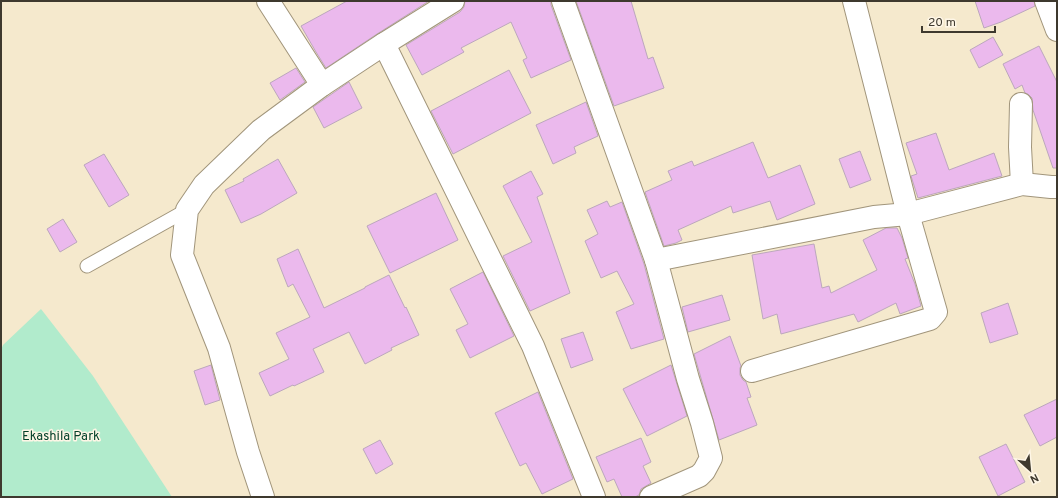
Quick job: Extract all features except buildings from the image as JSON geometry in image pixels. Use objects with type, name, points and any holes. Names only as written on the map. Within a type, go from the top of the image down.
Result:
[{"type":"street","points":[[268,1],[322,85]]},
{"type":"street","points":[[263,497],[248,452],[219,348],[182,255],[187,210],[204,185],[261,130],[322,85],[453,1]]},
{"type":"street","points":[[563,1],[656,260],[711,458],[704,471],[699,476],[651,497]]},
{"type":"street","points":[[752,370],[930,319],[936,312],[908,214],[854,1]]},
{"type":"street","points":[[1046,1],[1057,30]]},
{"type":"street","points":[[384,44],[533,346],[594,497]]},
{"type":"street","points":[[1022,104],[1020,147],[1022,184]]},
{"type":"street","points":[[656,260],[874,217],[908,214],[1022,184],[1057,187]]},
{"type":"lane","points":[[87,266],[187,210]]},
{"type":"green space","name":"Ekashila Park","points":[[41,309],[93,376],[172,497],[1,497],[1,350],[3,345]]}]
